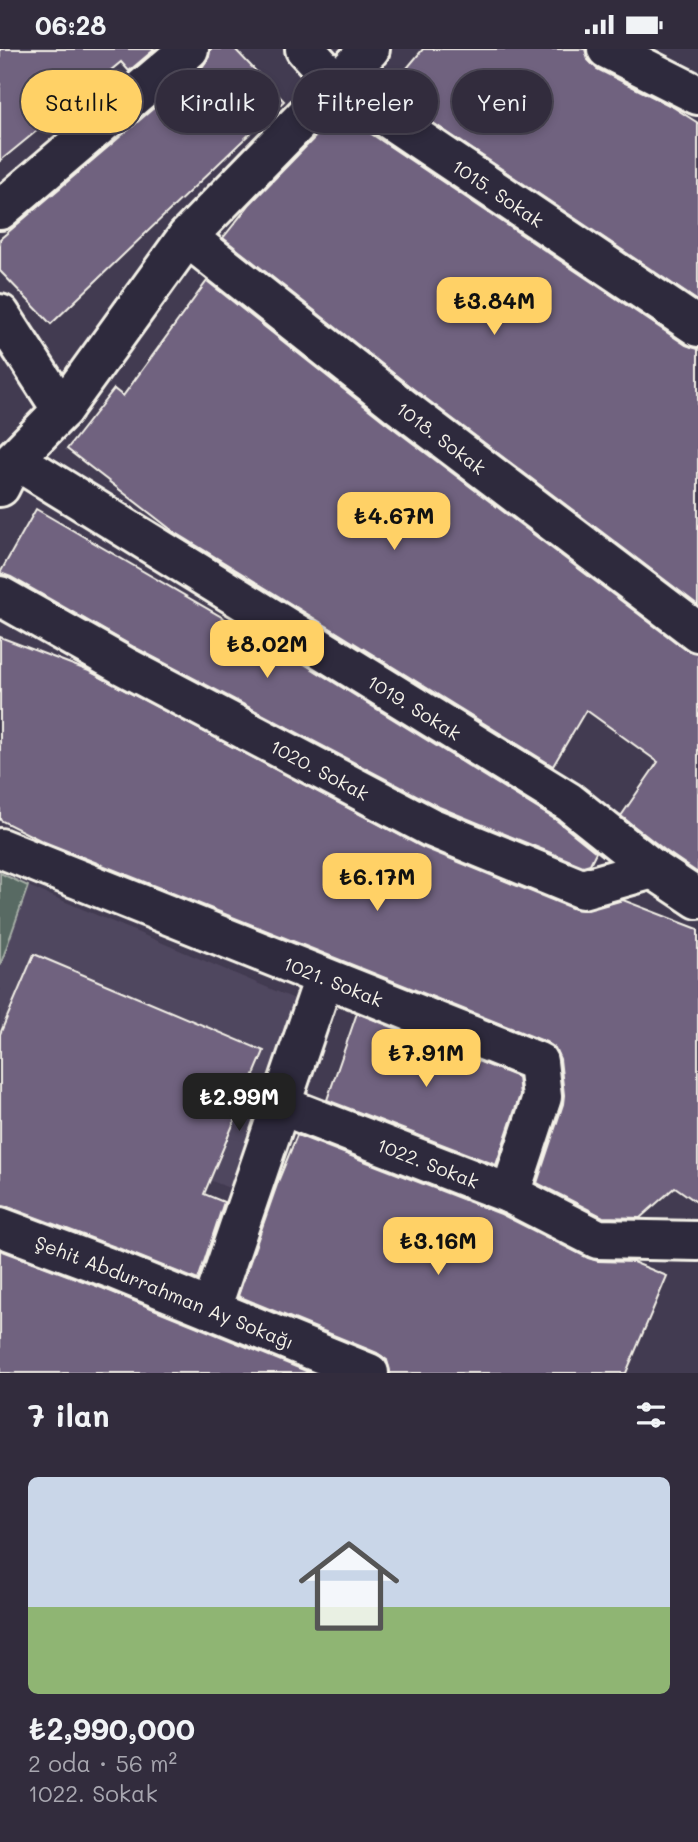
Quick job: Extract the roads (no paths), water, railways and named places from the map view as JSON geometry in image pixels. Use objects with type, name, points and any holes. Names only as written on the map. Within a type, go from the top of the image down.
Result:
[{"type":"street","points":[[0,210],[189,49]]},
{"type":"street","name":"1015. Sokak","points":[[305,49],[324,70]]},
{"type":"street","points":[[350,70],[370,49]]},
{"type":"street","points":[[607,49],[660,61],[698,95]]},
{"type":"street","points":[[7,473],[62,410],[187,237],[293,129]]},
{"type":"street","name":"1015. Sokak","points":[[410,133],[698,327]]},
{"type":"street","name":"1018. Sokak","points":[[187,237],[399,405],[698,632]]},
{"type":"street","points":[[0,314],[62,410]]},
{"type":"street","name":"1019. Sokak","points":[[7,473],[569,802],[653,869],[698,899]]},
{"type":"street","name":"1020. Sokak","points":[[0,596],[124,666],[430,827],[582,889],[653,869]]},
{"type":"street","name":"1021. Sokak","points":[[0,848],[538,1062],[542,1097],[510,1194]]},
{"type":"street","points":[[211,1309],[324,978]]},
{"type":"street","name":"1022. Sokak","points":[[280,1105],[510,1194],[598,1239],[698,1241]]},
{"type":"street","name":"Şehit Abdurrahman Ay Sokağı","points":[[0,1227],[110,1268],[369,1373]]}]
